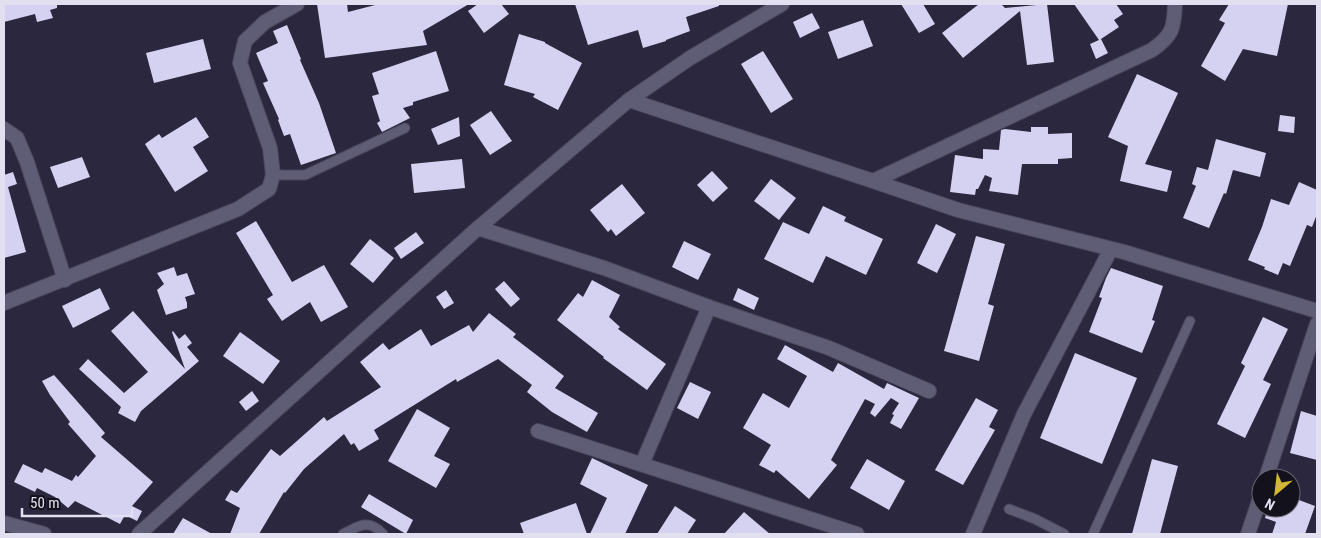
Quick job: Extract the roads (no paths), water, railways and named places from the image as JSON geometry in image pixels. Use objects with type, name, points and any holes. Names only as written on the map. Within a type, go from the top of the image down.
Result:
[{"type":"street","points":[[4,303],[238,209],[268,188],[273,175],[270,148],[240,63],[245,41],[265,22],[297,4]]},
{"type":"street","points":[[139,534],[478,228],[629,100],[690,58],[782,4]]},
{"type":"street","points":[[873,181],[1152,50],[1165,41],[1174,24],[1175,4]]},
{"type":"street","points":[[629,100],[958,210],[1112,249],[1317,311]]},
{"type":"street","points":[[4,130],[17,138],[28,162],[65,280]]},
{"type":"street","points":[[478,228],[604,268],[829,348],[929,391]]},
{"type":"street","points":[[973,534],[1024,414],[1112,249]]},
{"type":"street","points":[[642,464],[708,306]]},
{"type":"street","points":[[1269,468],[1317,324]]},
{"type":"street","points":[[538,431],[842,532],[857,534]]},
{"type":"street","points":[[1248,534],[1253,518]]},
{"type":"street","points":[[4,523],[44,534]]},
{"type":"lane","points":[[273,175],[305,175],[405,128]]},
{"type":"lane","points":[[1093,534],[1190,321]]},
{"type":"lane","points":[[1009,509],[1035,519],[1064,534]]},
{"type":"lane","points":[[343,534],[360,525],[370,524],[383,534]]}]
